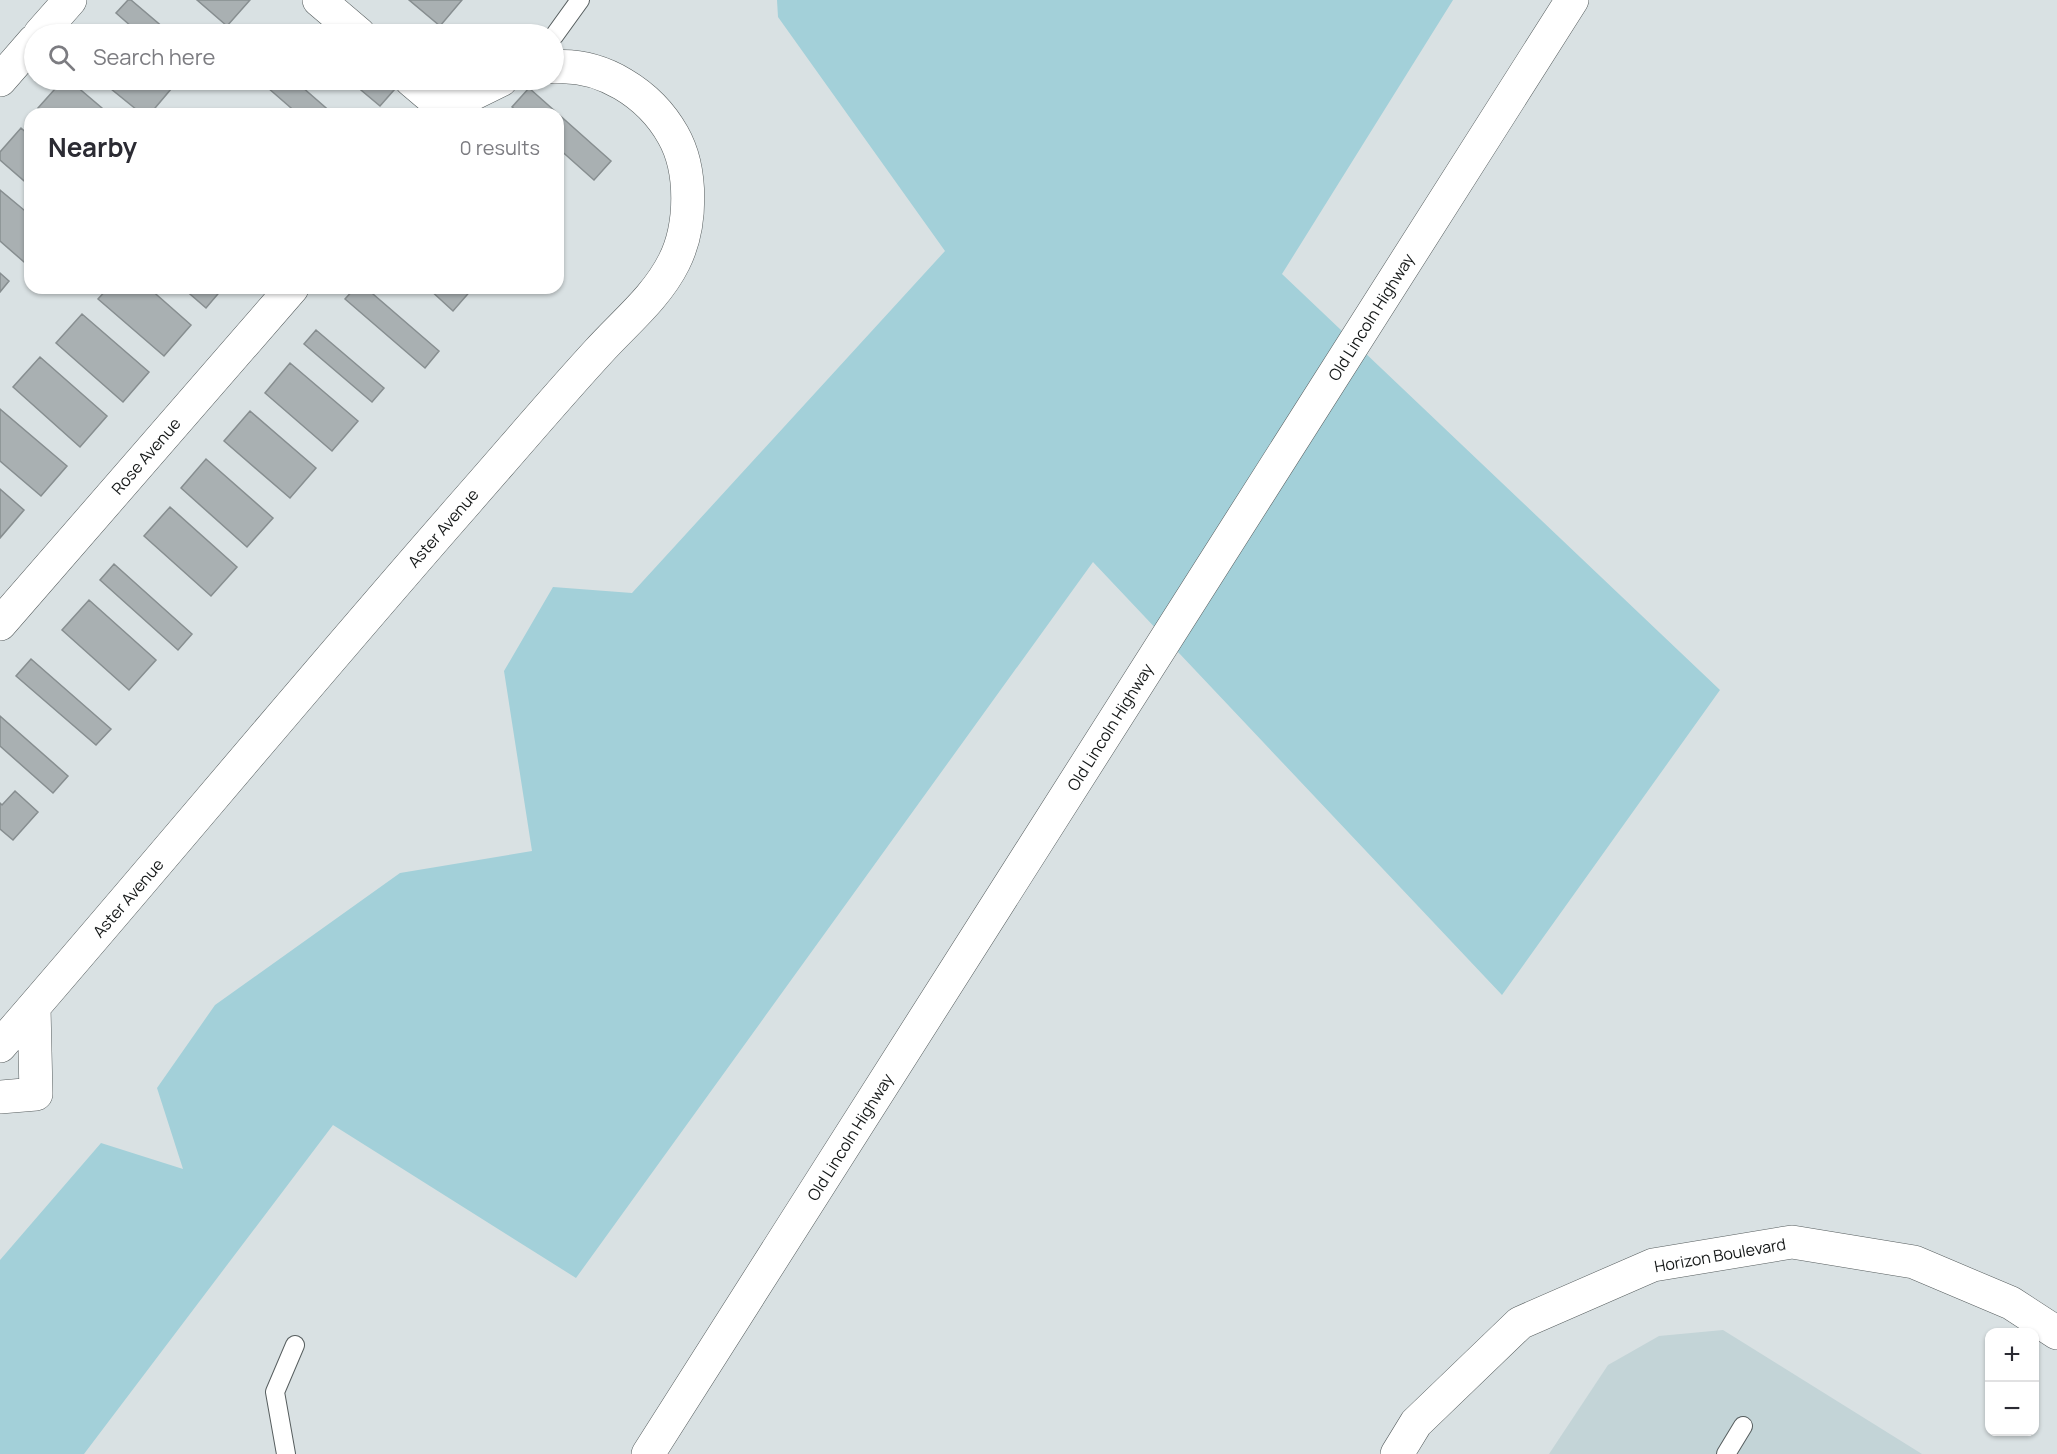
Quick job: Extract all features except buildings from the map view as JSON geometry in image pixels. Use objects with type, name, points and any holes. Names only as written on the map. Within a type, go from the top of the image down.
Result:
[{"type":"street","points":[[49,24],[70,0]]},
{"type":"street","points":[[319,0],[347,24]]},
{"type":"street","name":"Old Lincoln Highway","points":[[648,1454],[1572,0]]},
{"type":"street","points":[[0,80],[24,52]]},
{"type":"street","name":"Aster Avenue","points":[[0,1046],[297,701],[367,616],[591,360],[657,291],[675,260],[687,223],[689,197],[681,155],[674,136],[652,106],[627,86],[597,72],[564,66]]},
{"type":"street","points":[[421,90],[438,108]]},
{"type":"street","points":[[447,108],[482,90]]},
{"type":"street","name":"Rose Avenue","points":[[0,624],[287,294]]},
{"type":"street","points":[[0,1097],[36,1095],[34,1007]]},
{"type":"street","name":"Horizon Boulevard","points":[[1397,1454],[1416,1423],[1520,1323],[1653,1265],[1792,1242],[1914,1262],[2011,1303],[2057,1333]]},
{"type":"lane","points":[[563,24],[580,0]]},
{"type":"lane","points":[[286,1454],[275,1392],[295,1345]]},
{"type":"lane","points":[[1726,1454],[1743,1426]]},
{"type":"shaded area","points":[[777,0],[1453,0],[1282,274],[1720,690],[1502,995],[1093,562],[576,1278],[333,1125],[84,1454],[0,1454],[0,1260],[101,1143],[183,1169],[157,1088],[215,1005],[400,873],[532,851],[504,671],[553,587],[632,593],[945,251],[778,17]]},
{"type":"shaded area","points":[[1723,1330],[1922,1454],[1549,1454],[1608,1365],[1659,1336]]}]
